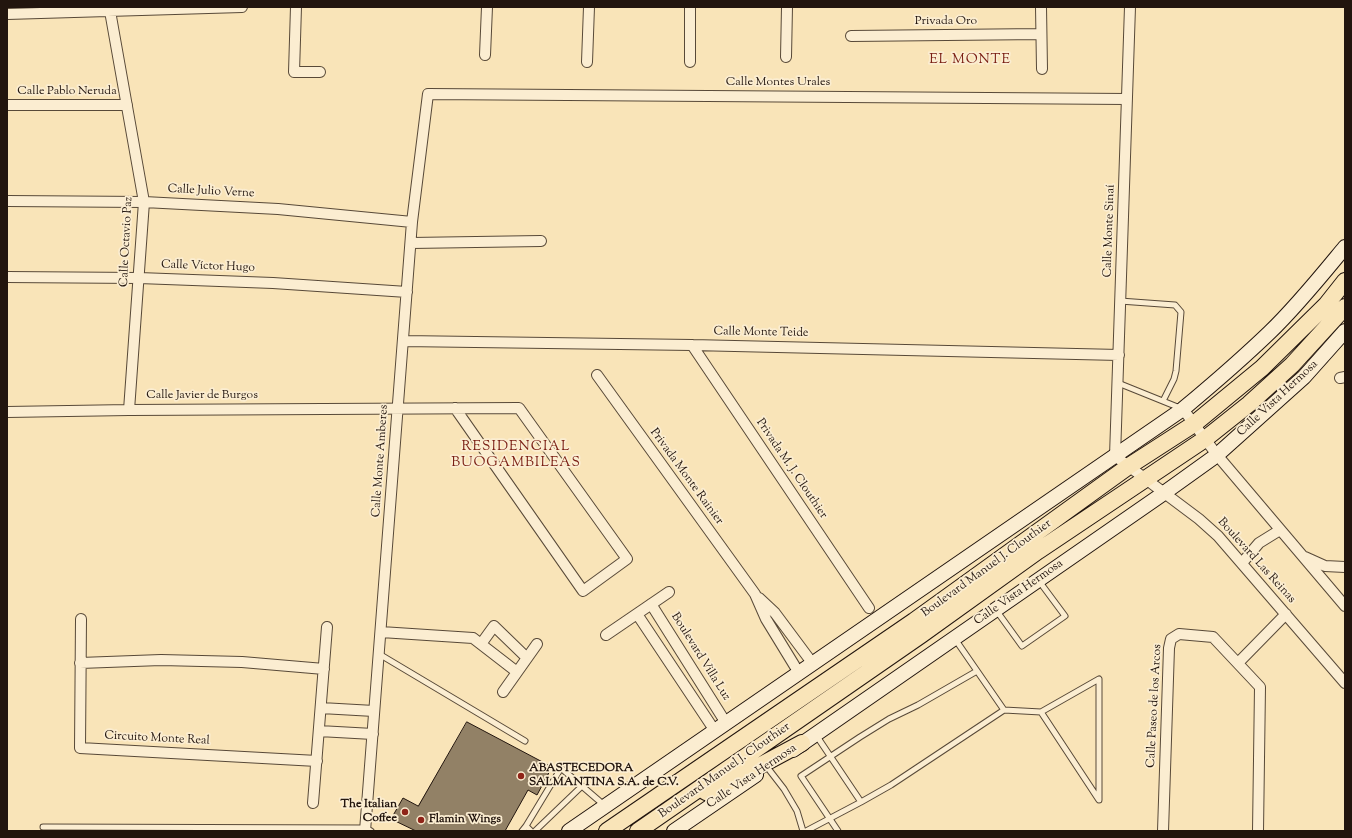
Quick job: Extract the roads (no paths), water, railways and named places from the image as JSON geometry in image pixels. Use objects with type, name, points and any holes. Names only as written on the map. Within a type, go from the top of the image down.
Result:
[{"type":"main road","name":"Boulevard Manuel J. Clouthier","points":[[607,831],[914,621],[1129,466],[1194,424],[1262,368],[1326,304],[1345,281]]},
{"type":"main road","name":"Boulevard Manuel J. Clouthier","points":[[638,831],[921,635],[1038,551],[1205,440],[1249,404],[1292,365],[1345,307]]},
{"type":"main road","points":[[677,804],[733,780],[809,739]]},
{"type":"street","points":[[7,14],[110,9],[242,7]]},
{"type":"street","points":[[296,7],[294,72],[320,72]]},
{"type":"street","points":[[485,55],[487,7]]},
{"type":"street","points":[[587,62],[588,7]]},
{"type":"street","points":[[690,7],[690,62]]},
{"type":"street","points":[[786,57],[787,7]]},
{"type":"street","points":[[1041,7],[1042,69]]},
{"type":"street","name":"Calle Monte Sinaí","points":[[1115,456],[1130,7]]},
{"type":"street","name":"Calle Octavio Paz","points":[[110,9],[144,202],[129,410]]},
{"type":"street","name":"Privada Oro","points":[[851,36],[1041,34]]},
{"type":"street","name":"Calle Montes Urales","points":[[428,94],[1127,99]]},
{"type":"street","name":"Calle Monte Amberes","points":[[367,830],[374,711],[412,222],[428,94]]},
{"type":"street","name":"Calle Pablo Neruda","points":[[7,105],[127,105]]},
{"type":"street","name":"Calle Julio Verne","points":[[7,201],[144,202],[278,209],[412,222]]},
{"type":"street","points":[[411,243],[541,241]]},
{"type":"street","points":[[569,831],[1183,409],[1227,372],[1271,331],[1312,287],[1345,247]]},
{"type":"street","name":"Calle Víctor Hugo","points":[[7,277],[139,278],[273,283],[407,292]]},
{"type":"street","name":"Calle Vista Hermosa","points":[[674,831],[996,610],[1216,455],[1304,377],[1345,331]]},
{"type":"street","name":"Calle Monte Teide","points":[[403,341],[692,345],[1119,355]]},
{"type":"street","name":"Privada M. J. Clouthier","points":[[692,345],[869,608]]},
{"type":"street","name":"Privada Monte Rainier","points":[[597,375],[755,594],[774,613],[813,664]]},
{"type":"street","name":"Calle Javier de Burgos","points":[[7,412],[129,410],[398,409],[455,408],[519,408],[627,558],[583,591],[455,408]]},
{"type":"street","points":[[1183,409],[1216,455],[1345,606]]},
{"type":"street","name":"Boulevard Las Reinas","points":[[1115,456],[1199,519],[1218,536],[1345,682]]},
{"type":"street","points":[[1242,563],[1259,543],[1280,530]]},
{"type":"street","points":[[1302,556],[1325,566],[1345,567]]},
{"type":"street","points":[[606,635],[670,592]]},
{"type":"street","name":"Privada Monte Rainier","points":[[755,594],[766,619],[799,673]]},
{"type":"street","name":"Boulevard Villa Luz","points":[[651,604],[726,723]]},
{"type":"street","points":[[637,614],[715,731]]},
{"type":"street","points":[[1238,664],[1286,614]]},
{"type":"street","name":"Circuito Monte Real","points":[[81,620],[80,748],[317,761]]},
{"type":"street","points":[[481,644],[494,626],[527,658]]},
{"type":"street","points":[[313,803],[327,627]]},
{"type":"street","points":[[381,632],[473,638],[517,672]]},
{"type":"street","name":"Calle Paseo de los Arcos","points":[[1163,831],[1169,648],[1171,639],[1179,634],[1213,637],[1260,687],[1258,831]]},
{"type":"street","points":[[503,692],[537,644]]},
{"type":"street","points":[[80,663],[161,660],[242,662],[324,669]]},
{"type":"street","points":[[321,708],[374,711]]},
{"type":"street","points":[[319,731],[373,734]]},
{"type":"lane","points":[[1120,301],[1175,305],[1182,312],[1176,371],[1163,401]]},
{"type":"lane","points":[[1118,383],[1183,409]]},
{"type":"lane","points":[[996,610],[1022,646],[1065,616],[1038,580]]},
{"type":"lane","points":[[954,638],[1004,710]]},
{"type":"lane","points":[[379,654],[525,741]]},
{"type":"lane","points":[[838,831],[802,776],[889,719],[918,705],[977,671]]},
{"type":"lane","points":[[806,831],[892,785],[1004,710],[1041,712],[1099,679],[1100,800],[1041,712]]},
{"type":"lane","points":[[809,739],[830,757],[861,802]]},
{"type":"lane","points":[[767,767],[784,789],[797,811],[803,831]]},
{"type":"lane","points":[[522,831],[561,768],[605,806]]},
{"type":"lane","points":[[535,831],[582,786]]},
{"type":"lane","points":[[526,826],[532,831]]},
{"type":"lane","points":[[43,827],[367,830]]},
{"type":"place","name":"ABASTECEDORA SALMANTINA S.A. de C.V.","points":[[521,776]]},
{"type":"place","name":"The Italian Coffee","points":[[405,812]]},
{"type":"place","name":"Flamin Wings","points":[[421,820]]},
{"type":"district","name":"EL MONTE","points":[[970,61]]},
{"type":"district","name":"RESIDENCIAL BUOGAMBILEAS","points":[[516,456]]}]
